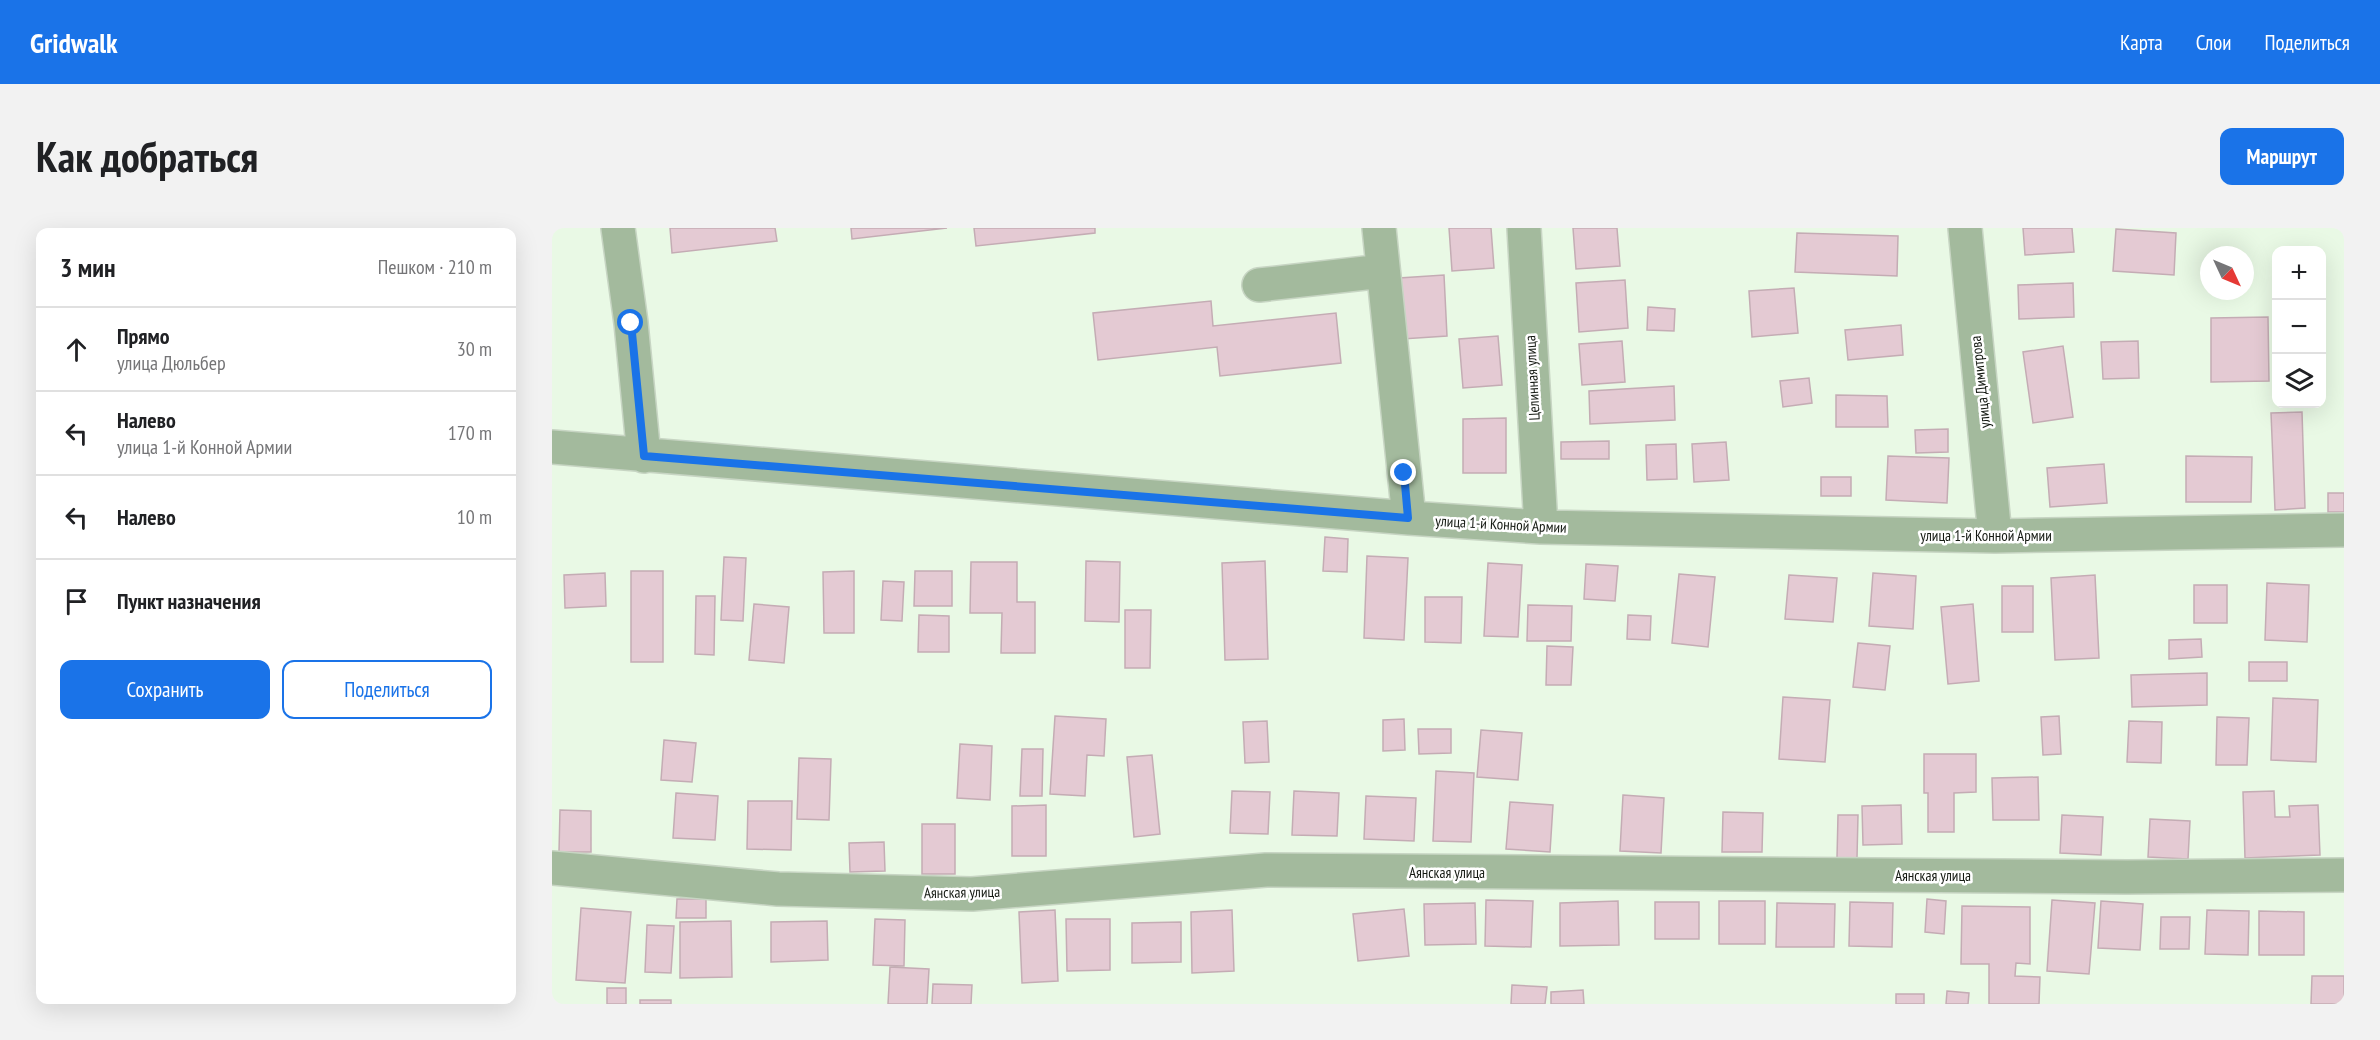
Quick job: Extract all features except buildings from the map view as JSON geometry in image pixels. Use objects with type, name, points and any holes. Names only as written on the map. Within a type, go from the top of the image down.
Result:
[{"type":"street","points":[[618,228],[631,323],[644,456]]},
{"type":"street","points":[[1379,228],[1408,518]]},
{"type":"street","name":"Целинная улица","points":[[1524,228],[1541,527]]},
{"type":"street","name":"улица Димитрова","points":[[1965,228],[1995,536]]},
{"type":"street","points":[[1259,285],[1383,271]]},
{"type":"street","name":"улица 1-й Конной Армии","points":[[552,447],[1541,527],[1995,536],[2344,530]]},
{"type":"street","name":"Аянская улица","points":[[552,868],[778,890],[972,894],[1266,870],[2127,877],[2344,875]]},
{"type":"route","points":[[631,323],[644,456],[1408,518],[1404,473]]}]
